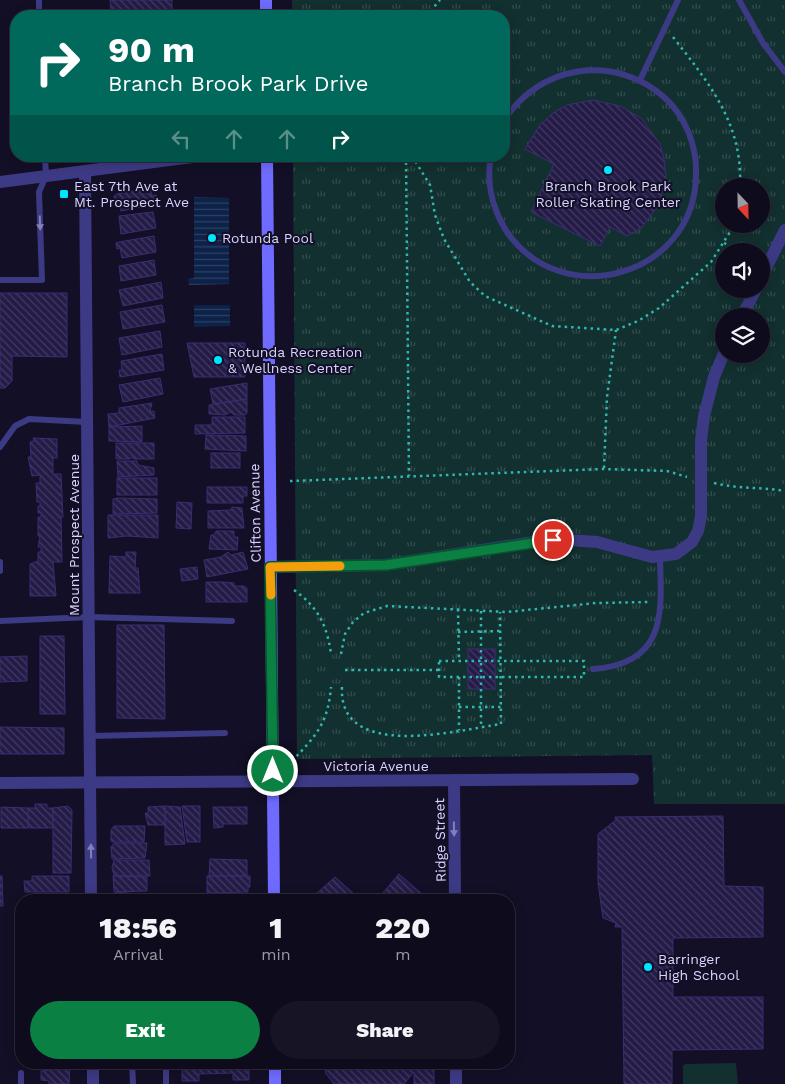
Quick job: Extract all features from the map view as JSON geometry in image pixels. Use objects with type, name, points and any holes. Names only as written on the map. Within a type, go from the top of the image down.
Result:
[{"type":"main road","name":"Clifton Avenue","points":[[267,162],[274,894]]},
{"type":"main road","points":[[275,1069],[275,1084]]},
{"type":"street","points":[[0,182],[154,162]]},
{"type":"street","name":"Mount Prospect Avenue","points":[[85,171],[91,894]]},
{"type":"street","points":[[770,260],[785,230]]},
{"type":"street","points":[[270,567],[386,565],[553,540],[597,542],[660,558],[682,551],[692,542],[698,531],[701,516],[701,441],[704,416],[714,376],[720,363]]},
{"type":"street","name":"Victoria Avenue","points":[[0,783],[633,779]]},
{"type":"street","name":"Ridge Street","points":[[454,780],[455,894]]},
{"type":"street","points":[[93,1069],[93,1084]]},
{"type":"street","points":[[456,1069],[456,1084]]},
{"type":"lane","points":[[640,80],[678,0]]},
{"type":"lane","points":[[739,0],[763,43],[785,72]]},
{"type":"lane","points":[[491,162],[489,185],[500,221],[523,250],[537,261],[553,269],[588,277],[607,276],[642,264],[657,254],[672,240],[683,224],[692,205],[696,184],[696,163],[692,141],[682,120],[669,102],[640,80],[608,70],[586,69],[564,73],[544,81],[526,94],[510,111]]},
{"type":"lane","points":[[0,280],[42,280],[39,192],[46,176],[45,162]]},
{"type":"lane","points":[[0,447],[15,426],[29,419],[88,422]]},
{"type":"lane","points":[[593,670],[626,662],[641,651],[652,639],[658,627],[662,608],[660,558]]},
{"type":"lane","points":[[0,562],[0,571]]},
{"type":"lane","points":[[0,621],[89,617],[232,621]]},
{"type":"lane","points":[[90,736],[225,733]]},
{"type":"lane","points":[[132,1069],[133,1084]]},
{"type":"lane","points":[[166,1069],[166,1084]]},
{"type":"lane","points":[[21,1073],[21,1084]]},
{"type":"path","points":[[431,10],[440,0]]},
{"type":"path","points":[[665,28],[700,71],[728,115],[736,145],[740,178]]},
{"type":"path","points":[[406,162],[409,476]]},
{"type":"path","points":[[604,469],[607,397],[616,330]]},
{"type":"path","points":[[290,481],[604,469],[667,472],[687,477]]},
{"type":"path","points":[[714,483],[733,488],[785,491]]},
{"type":"path","points":[[294,590],[313,605],[320,615],[327,631],[330,654]]},
{"type":"path","points":[[341,654],[349,628],[359,617],[371,609],[394,605],[500,612],[596,603],[648,602]]},
{"type":"path","points":[[458,609],[458,661]]},
{"type":"path","points":[[481,611],[482,727]]},
{"type":"path","points":[[342,687],[342,699],[348,713],[359,725],[373,733],[396,736],[501,724],[500,612]]},
{"type":"path","points":[[458,632],[500,631]]},
{"type":"path","points":[[440,661],[500,661],[584,661],[584,677],[440,677],[440,661]]},
{"type":"path","points":[[345,670],[439,670]]},
{"type":"path","points":[[459,677],[459,730]]},
{"type":"path","points":[[292,761],[314,738],[323,724],[329,705],[331,687]]},
{"type":"path","points":[[459,707],[500,707]]},
{"type":"green space","points":[[292,0],[785,0],[785,804],[654,804],[652,755],[297,759],[293,162],[510,162],[510,10],[292,10]]},
{"type":"green space","points":[[736,1063],[738,1084],[683,1084],[683,1066],[685,1064]]},
{"type":"water","name":"Rotunda Pool","points":[[194,197],[229,198],[229,284],[189,285],[188,279],[194,278]]},
{"type":"water","points":[[194,305],[230,305],[230,326],[194,327]]},
{"type":"building","points":[[110,0],[172,0],[172,10],[111,10]]},
{"type":"building","name":"Branch Brook Park Roller Skating Center","points":[[593,100],[620,106],[641,118],[660,144],[666,176],[659,205],[641,228],[627,236],[610,227],[600,246],[531,212],[554,164],[525,149],[540,125],[553,113],[567,105]]},
{"type":"building","points":[[151,188],[152,196],[156,195],[158,203],[121,211],[118,202],[115,203],[114,196],[117,194]]},
{"type":"building","points":[[153,212],[156,228],[121,234],[119,216]]},
{"type":"building","points":[[154,236],[156,252],[122,258],[120,248],[117,249],[116,243]]},
{"type":"building","points":[[154,260],[156,275],[121,281],[119,266]]},
{"type":"building","points":[[161,282],[163,298],[123,306],[119,290]]},
{"type":"building","points":[[0,293],[67,293],[67,357],[12,356],[12,381],[5,388],[0,388]]},
{"type":"building","points":[[162,305],[165,322],[123,329],[120,312]]},
{"type":"building","points":[[160,331],[162,347],[122,355],[119,338]]},
{"type":"building","name":"Rotunda Recreation & Wellness Center","points":[[187,343],[245,343],[245,377],[194,377]]},
{"type":"building","points":[[162,354],[164,370],[120,377],[119,370],[122,370],[121,361]]},
{"type":"building","points":[[160,378],[163,394],[123,402],[119,385]]},
{"type":"building","points":[[247,383],[247,399],[213,404],[210,389]]},
{"type":"building","points":[[247,399],[247,413],[245,415],[234,415],[231,412],[225,415],[209,414],[209,405]]},
{"type":"building","points":[[152,403],[150,411],[154,411],[155,418],[109,427],[108,414],[119,413],[119,408]]},
{"type":"building","points":[[212,417],[245,417],[245,433],[195,434],[195,425],[212,425]]},
{"type":"building","points":[[142,426],[142,442],[109,441],[109,427]]},
{"type":"building","points":[[206,435],[246,436],[246,451],[205,449]]},
{"type":"building","points":[[33,438],[57,439],[57,458],[53,458],[53,474],[61,474],[63,517],[61,517],[62,562],[53,562],[56,596],[30,596],[30,564],[38,561],[38,552],[41,552],[41,547],[38,547],[40,536],[38,536],[38,517],[41,517],[41,513],[38,513],[40,502],[37,502],[36,483],[40,483],[40,475],[32,476],[28,457],[31,457],[30,442],[34,441]]},
{"type":"building","points":[[116,443],[154,443],[154,459],[134,459],[132,457],[130,459],[116,459]]},
{"type":"building","points":[[211,453],[240,453],[240,468],[211,468]]},
{"type":"building","points":[[117,461],[137,461],[138,465],[154,468],[154,475],[118,477]]},
{"type":"building","points":[[117,478],[157,478],[157,495],[117,495]]},
{"type":"building","points":[[207,487],[247,487],[247,496],[243,496],[243,503],[207,503]]},
{"type":"building","points":[[113,499],[157,499],[157,513],[113,514]]},
{"type":"building","points":[[177,502],[192,503],[191,529],[176,528]]},
{"type":"building","points":[[232,507],[242,508],[244,528],[208,528],[208,511],[231,510]]},
{"type":"building","points":[[108,515],[158,515],[158,538],[127,536],[108,538]]},
{"type":"building","points":[[216,531],[234,531],[234,537],[238,537],[237,550],[209,549],[211,535],[214,535]]},
{"type":"building","points":[[126,552],[136,552],[135,568],[138,568],[140,593],[109,593],[110,556],[126,557]]},
{"type":"building","points":[[228,552],[231,555],[243,552],[248,569],[207,577],[204,560],[221,557]]},
{"type":"building","points":[[197,567],[198,579],[182,581],[180,569]]},
{"type":"building","points":[[206,582],[234,583],[234,586],[244,586],[247,588],[247,602],[206,602]]},
{"type":"building","points":[[117,625],[164,625],[165,719],[117,718]]},
{"type":"building","points":[[40,636],[64,636],[65,714],[40,714]]},
{"type":"building","points":[[468,649],[495,649],[495,689],[468,689]]},
{"type":"building","points":[[27,656],[27,681],[0,682],[0,657]]},
{"type":"building","points":[[0,727],[64,728],[64,754],[0,754]]},
{"type":"building","points":[[35,804],[47,804],[47,808],[53,808],[53,828],[28,828],[28,808],[35,808]]},
{"type":"building","points":[[68,806],[72,810],[71,873],[53,873],[53,808]]},
{"type":"building","points":[[165,806],[180,807],[185,844],[165,845]]},
{"type":"building","points":[[165,806],[165,825],[148,825],[145,813],[148,813],[148,807]]},
{"type":"building","points":[[182,806],[200,806],[200,842],[187,842]]},
{"type":"building","points":[[1,807],[28,808],[28,828],[1,828]]},
{"type":"building","points":[[213,807],[247,807],[247,824],[223,824],[223,827],[214,828]]},
{"type":"building","name":"Barringer High School","points":[[723,816],[724,886],[763,887],[763,937],[673,938],[673,997],[763,997],[763,1049],[672,1050],[672,1084],[624,1084],[622,927],[615,927],[616,923],[603,918],[598,883],[598,834],[616,820],[615,817]]},
{"type":"building","points":[[114,826],[145,826],[144,842],[111,841],[111,830]]},
{"type":"building","points":[[114,843],[147,843],[145,858],[112,859],[111,847]]},
{"type":"building","points":[[210,859],[247,860],[247,876],[209,876]]},
{"type":"building","points":[[114,860],[149,860],[150,876],[114,876],[112,867]]},
{"type":"building","points":[[399,874],[422,894],[382,894]]},
{"type":"building","points":[[0,876],[2,876],[3,906],[0,906]]},
{"type":"building","points":[[32,876],[69,876],[69,892],[25,892],[24,881],[32,881]]},
{"type":"building","points":[[113,876],[147,877],[147,891],[114,892]]},
{"type":"building","points":[[207,876],[250,876],[250,887],[248,887],[248,892],[207,893]]},
{"type":"building","points":[[335,877],[354,894],[316,894]]},
{"type":"building","points":[[115,892],[138,894],[115,894]]},
{"type":"building","points":[[70,1069],[69,1084],[49,1084],[49,1081],[41,1080],[41,1071]]},
{"type":"building","points":[[182,1069],[249,1069],[249,1080],[233,1080],[233,1073],[199,1074],[199,1081],[182,1081]]},
{"type":"building","points":[[325,1069],[434,1069],[434,1084],[414,1084],[414,1072],[404,1084],[334,1084],[326,1074]]},
{"type":"slow traffic","points":[[271,595],[270,567],[340,566]]},
{"type":"place","name":"Branch Brook Park Roller Skating Center","points":[[608,170]]},
{"type":"place","name":"East 7th Ave at Mt. Prospect Ave","points":[[64,194]]},
{"type":"place","name":"Rotunda Pool","points":[[212,238]]},
{"type":"place","name":"Rotunda Recreation & Wellness Center","points":[[218,360]]},
{"type":"place","name":"Barringer High School","points":[[648,967]]},
{"type":"route","points":[[273,771],[270,567],[386,565],[553,540]]}]
